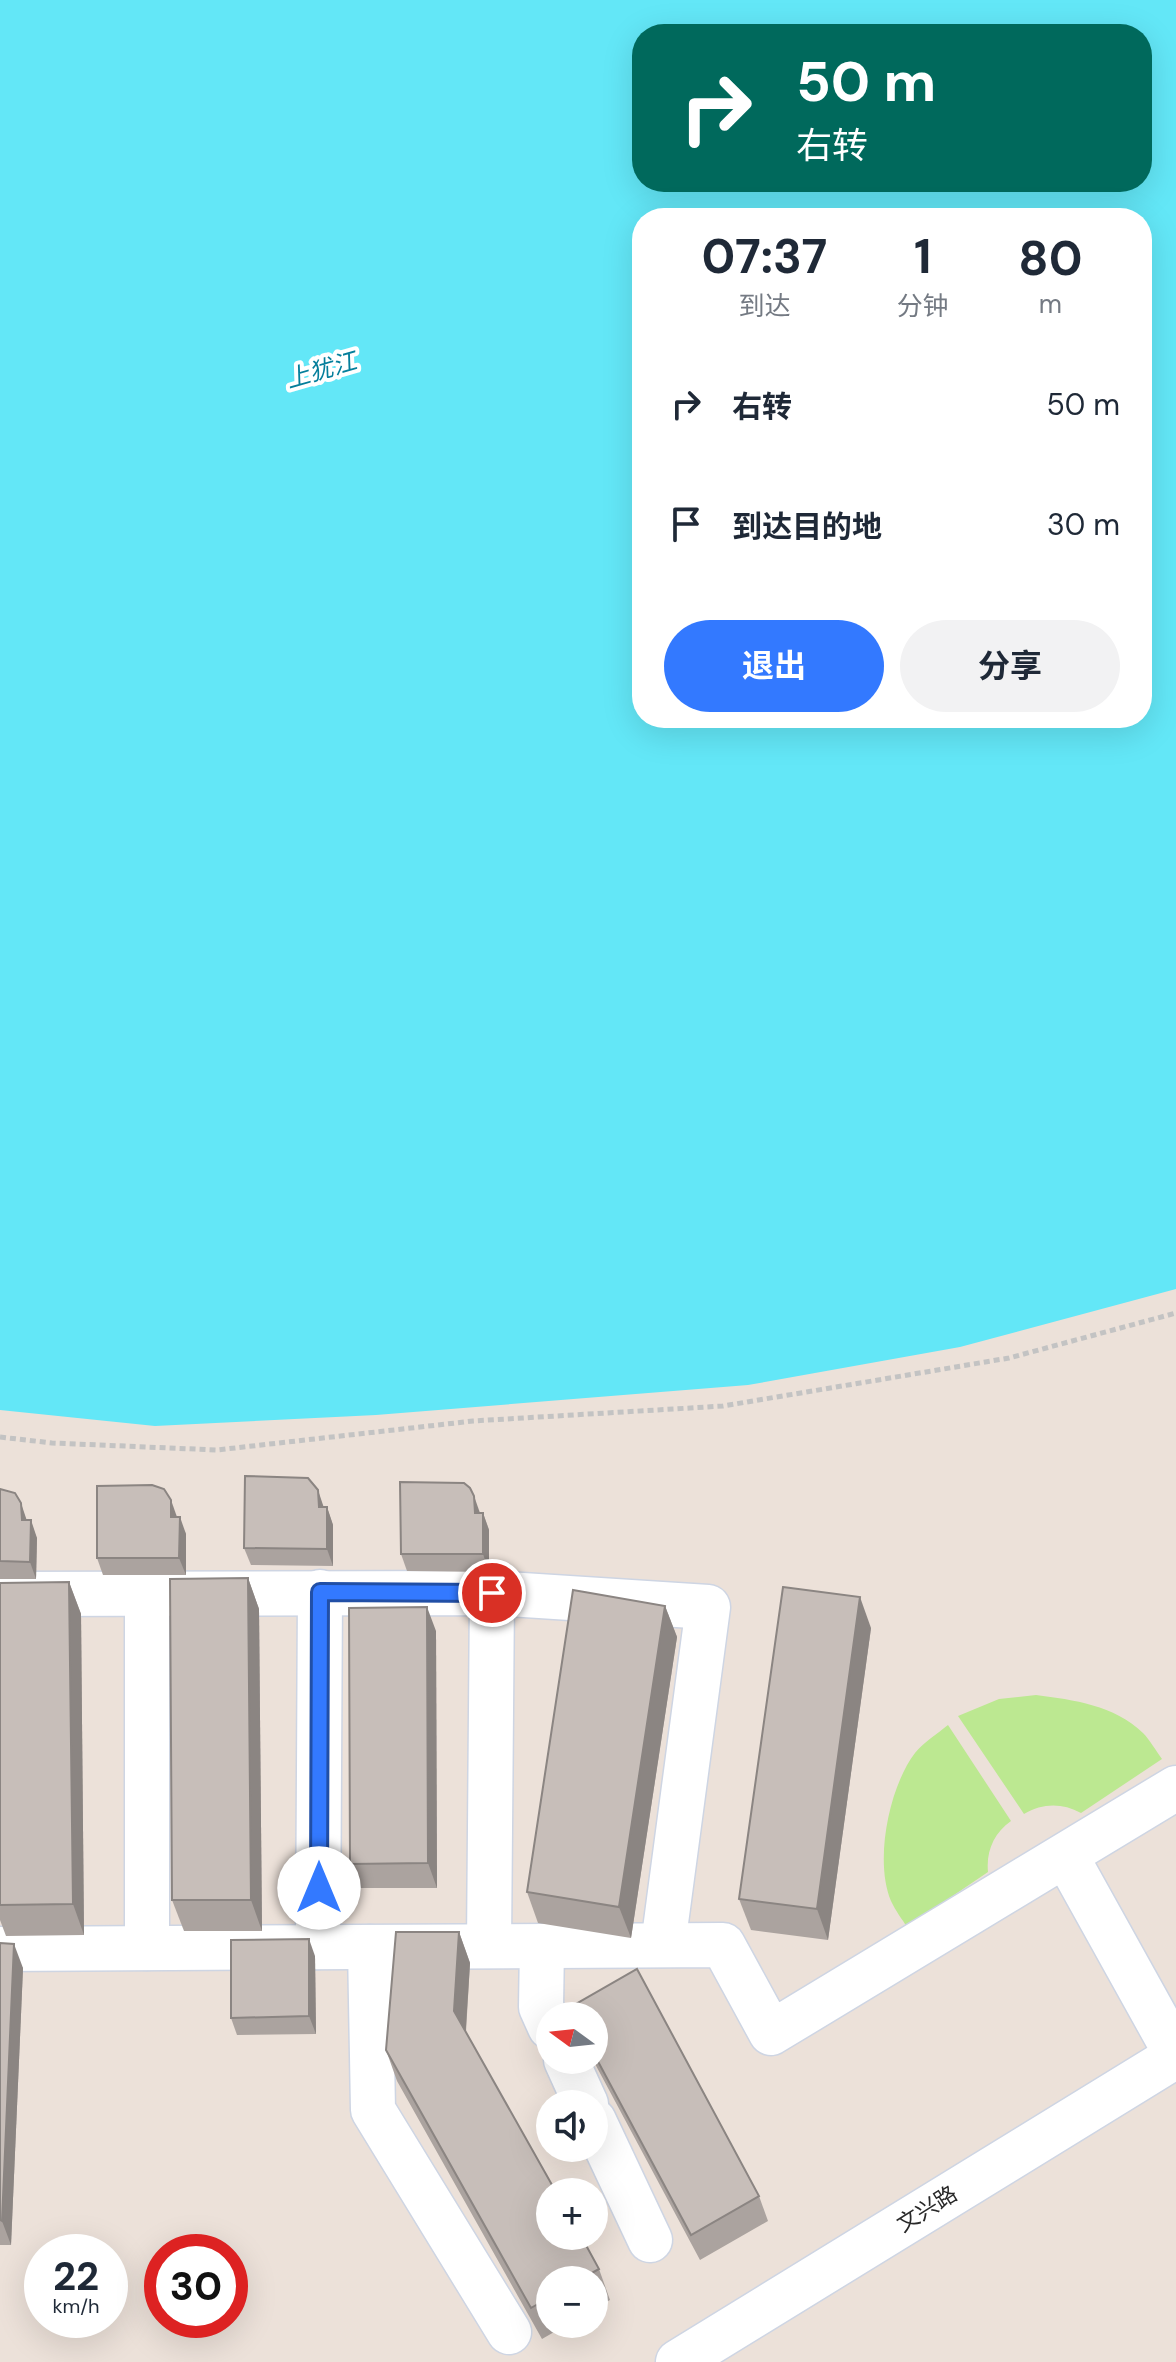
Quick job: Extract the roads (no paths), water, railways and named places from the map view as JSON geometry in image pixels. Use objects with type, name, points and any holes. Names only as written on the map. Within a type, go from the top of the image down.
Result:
[{"type":"street","points":[[318,1947],[320,1592]]},
{"type":"street","points":[[147,1593],[147,1948]]},
{"type":"street","points":[[489,1946],[492,1593]]},
{"type":"street","points":[[0,1594],[492,1593],[708,1607],[663,1945]]},
{"type":"street","points":[[0,1949],[723,1945],[771,2033],[1176,1788]]},
{"type":"street","points":[[1066,1856],[1176,2055]]},
{"type":"street","points":[[541,2002],[542,1946]]},
{"type":"street","points":[[370,1947],[373,2110],[509,2332]]},
{"type":"street","name":"文兴路","points":[[678,2362],[1176,2055]]},
{"type":"street","points":[[608,2151],[650,2240]]},
{"type":"water","name":"上犹江","points":[[0,0],[1176,0],[1176,1289],[960,1347],[748,1385],[376,1415],[155,1426],[0,1410]]}]
